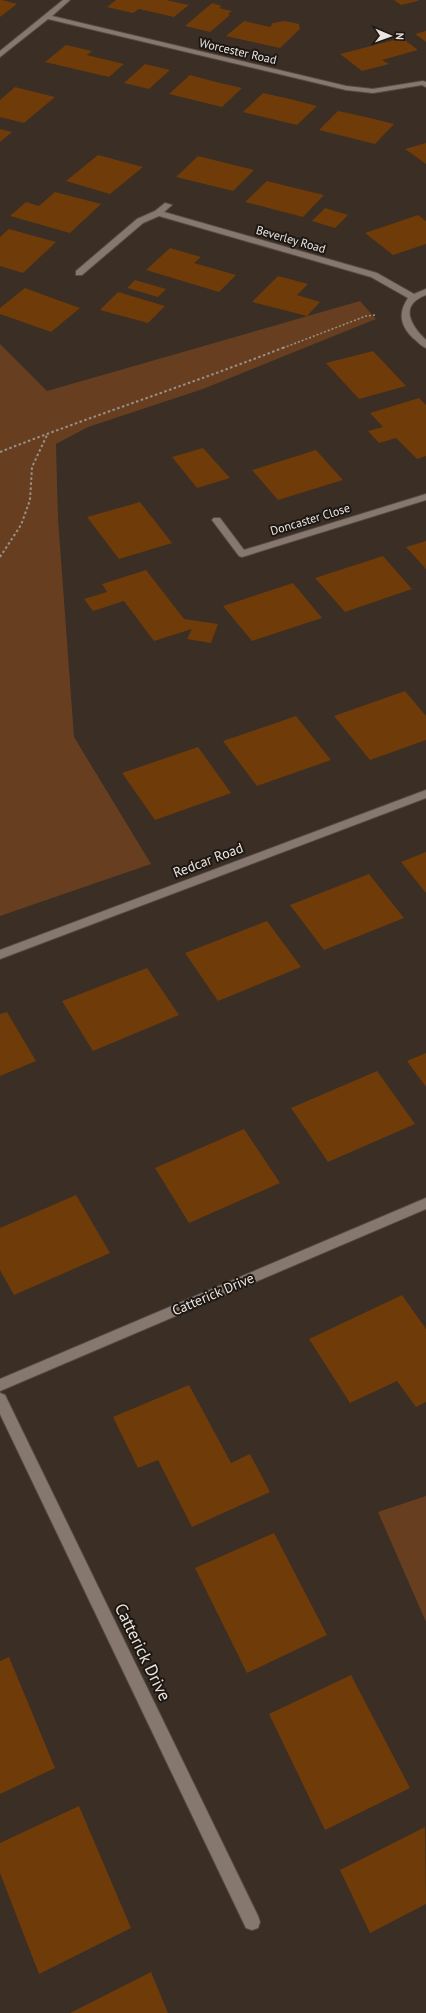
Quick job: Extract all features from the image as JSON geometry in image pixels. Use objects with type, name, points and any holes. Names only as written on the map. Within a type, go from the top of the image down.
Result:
[{"type":"street","points":[[0,55],[67,0]]},
{"type":"street","name":"Worcester Road","points":[[46,17],[346,88],[373,91],[425,84]]},
{"type":"street","points":[[79,272],[140,221],[158,213],[168,205]]},
{"type":"street","name":"Beverley Road","points":[[158,213],[374,275],[413,297]]},
{"type":"street","points":[[426,292],[413,297],[406,307],[404,316],[411,330],[426,345]]},
{"type":"street","name":"Doncaster Close","points":[[217,520],[242,554],[426,497]]},
{"type":"street","name":"Redcar Road","points":[[0,955],[426,794]]},
{"type":"street","name":"Catterick Drive","points":[[0,1385],[426,1203]]},
{"type":"street","name":"Catterick Drive","points":[[0,1399],[252,1922]]},
{"type":"path","points":[[0,452],[48,433],[195,382],[366,316],[405,311]]},
{"type":"path","points":[[0,557],[21,525],[30,500],[32,466],[48,433]]},
{"type":"shaded area","points":[[360,301],[376,319],[203,389],[88,427],[56,444],[58,519],[74,737],[151,864],[0,916],[0,344],[47,391]]},
{"type":"shaded area","points":[[426,1496],[426,1622],[378,1512]]},
{"type":"building","points":[[0,0],[2,0],[17,4],[0,17]]},
{"type":"building","points":[[116,0],[166,0],[189,5],[174,17],[139,9],[133,13],[107,7]]},
{"type":"building","points":[[394,0],[418,0],[418,1],[401,5]]},
{"type":"building","points":[[212,3],[222,6],[219,8],[232,11],[228,14],[230,15],[210,32],[185,26]]},
{"type":"building","points":[[244,21],[270,27],[273,23],[285,21],[299,24],[300,29],[280,48],[226,36]]},
{"type":"building","points":[[426,31],[426,42],[415,34]]},
{"type":"building","points":[[402,38],[418,50],[382,60],[389,64],[362,71],[340,54]]},
{"type":"building","points":[[66,45],[92,51],[87,55],[124,64],[109,77],[45,62]]},
{"type":"building","points":[[145,64],[170,70],[149,89],[124,83]]},
{"type":"building","points":[[190,75],[242,88],[222,107],[169,94]]},
{"type":"building","points":[[15,87],[55,97],[24,123],[0,117],[0,100]]},
{"type":"building","points":[[263,93],[317,106],[297,125],[243,112]]},
{"type":"building","points":[[338,111],[394,124],[375,144],[319,130]]},
{"type":"building","points":[[0,129],[12,132],[0,142]]},
{"type":"building","points":[[426,143],[426,164],[405,149]]},
{"type":"building","points":[[98,155],[143,167],[110,194],[66,181]]},
{"type":"building","points":[[198,156],[254,170],[233,191],[176,177]]},
{"type":"building","points":[[267,181],[324,195],[303,217],[245,202]]},
{"type":"building","points":[[55,192],[101,204],[70,233],[10,216],[26,202],[39,206]]},
{"type":"building","points":[[325,208],[348,215],[335,228],[312,221]]},
{"type":"building","points":[[418,215],[426,221],[426,244],[393,255],[365,233]]},
{"type":"building","points":[[9,229],[56,242],[23,273],[0,266],[0,237]]},
{"type":"building","points":[[170,248],[201,257],[194,263],[236,275],[219,292],[146,270]]},
{"type":"building","points":[[278,276],[308,284],[297,295],[320,302],[307,316],[252,302]]},
{"type":"building","points":[[135,280],[166,289],[158,297],[127,288]]},
{"type":"building","points":[[25,288],[80,308],[51,332],[0,314],[0,308]]},
{"type":"building","points":[[118,292],[165,306],[148,323],[100,310]]},
{"type":"building","points":[[373,351],[406,386],[359,399],[326,363]]},
{"type":"building","points":[[419,398],[426,405],[426,456],[417,459],[396,438],[379,443],[368,431],[383,427],[370,413]]},
{"type":"building","points":[[203,448],[230,478],[197,488],[172,457]]},
{"type":"building","points":[[316,450],[343,480],[278,500],[252,470]]},
{"type":"building","points":[[140,502],[172,543],[119,559],[87,517]]},
{"type":"building","points":[[426,541],[426,569],[406,547]]},
{"type":"building","points":[[383,556],[412,589],[345,612],[315,578]]},
{"type":"building","points":[[146,570],[184,619],[218,624],[211,643],[187,639],[192,629],[154,641],[124,601],[93,611],[84,599],[107,592],[102,584]]},
{"type":"building","points":[[293,583],[322,618],[252,641],[223,606]]},
{"type":"building","points":[[405,691],[426,716],[426,740],[370,760],[334,716]]},
{"type":"building","points":[[296,716],[331,760],[257,786],[223,741]]},
{"type":"building","points":[[198,747],[231,793],[155,820],[122,773]]},
{"type":"building","points":[[426,852],[426,893],[401,862]]},
{"type":"building","points":[[369,874],[404,918],[324,950],[290,905]]},
{"type":"building","points":[[267,921],[301,967],[218,1001],[185,953]]},
{"type":"building","points":[[147,968],[179,1015],[93,1051],[62,1001]]},
{"type":"building","points":[[7,1012],[36,1061],[0,1076],[0,1014]]},
{"type":"building","points":[[426,1053],[426,1087],[407,1061]]},
{"type":"building","points":[[377,1071],[415,1124],[328,1162],[291,1108]]},
{"type":"building","points":[[244,1129],[280,1183],[189,1223],[155,1168]]},
{"type":"building","points":[[76,1195],[110,1253],[14,1295],[0,1270],[0,1228]]},
{"type":"building","points":[[402,1295],[426,1329],[426,1402],[416,1407],[397,1381],[350,1403],[309,1339]]},
{"type":"building","points":[[189,1385],[231,1463],[250,1454],[270,1492],[192,1527],[158,1460],[138,1468],[113,1417]]},
{"type":"building","points":[[274,1533],[327,1635],[247,1673],[195,1568]]},
{"type":"building","points":[[9,1657],[55,1768],[0,1794],[0,1661]]},
{"type":"building","points":[[351,1675],[410,1788],[325,1830],[269,1714]]},
{"type":"building","points":[[79,1806],[131,1928],[39,1974],[0,1873],[0,1843]]},
{"type":"building","points":[[425,1827],[426,1904],[370,1933],[340,1870]]},
{"type":"building","points":[[151,1972],[168,2013],[70,2013]]}]
